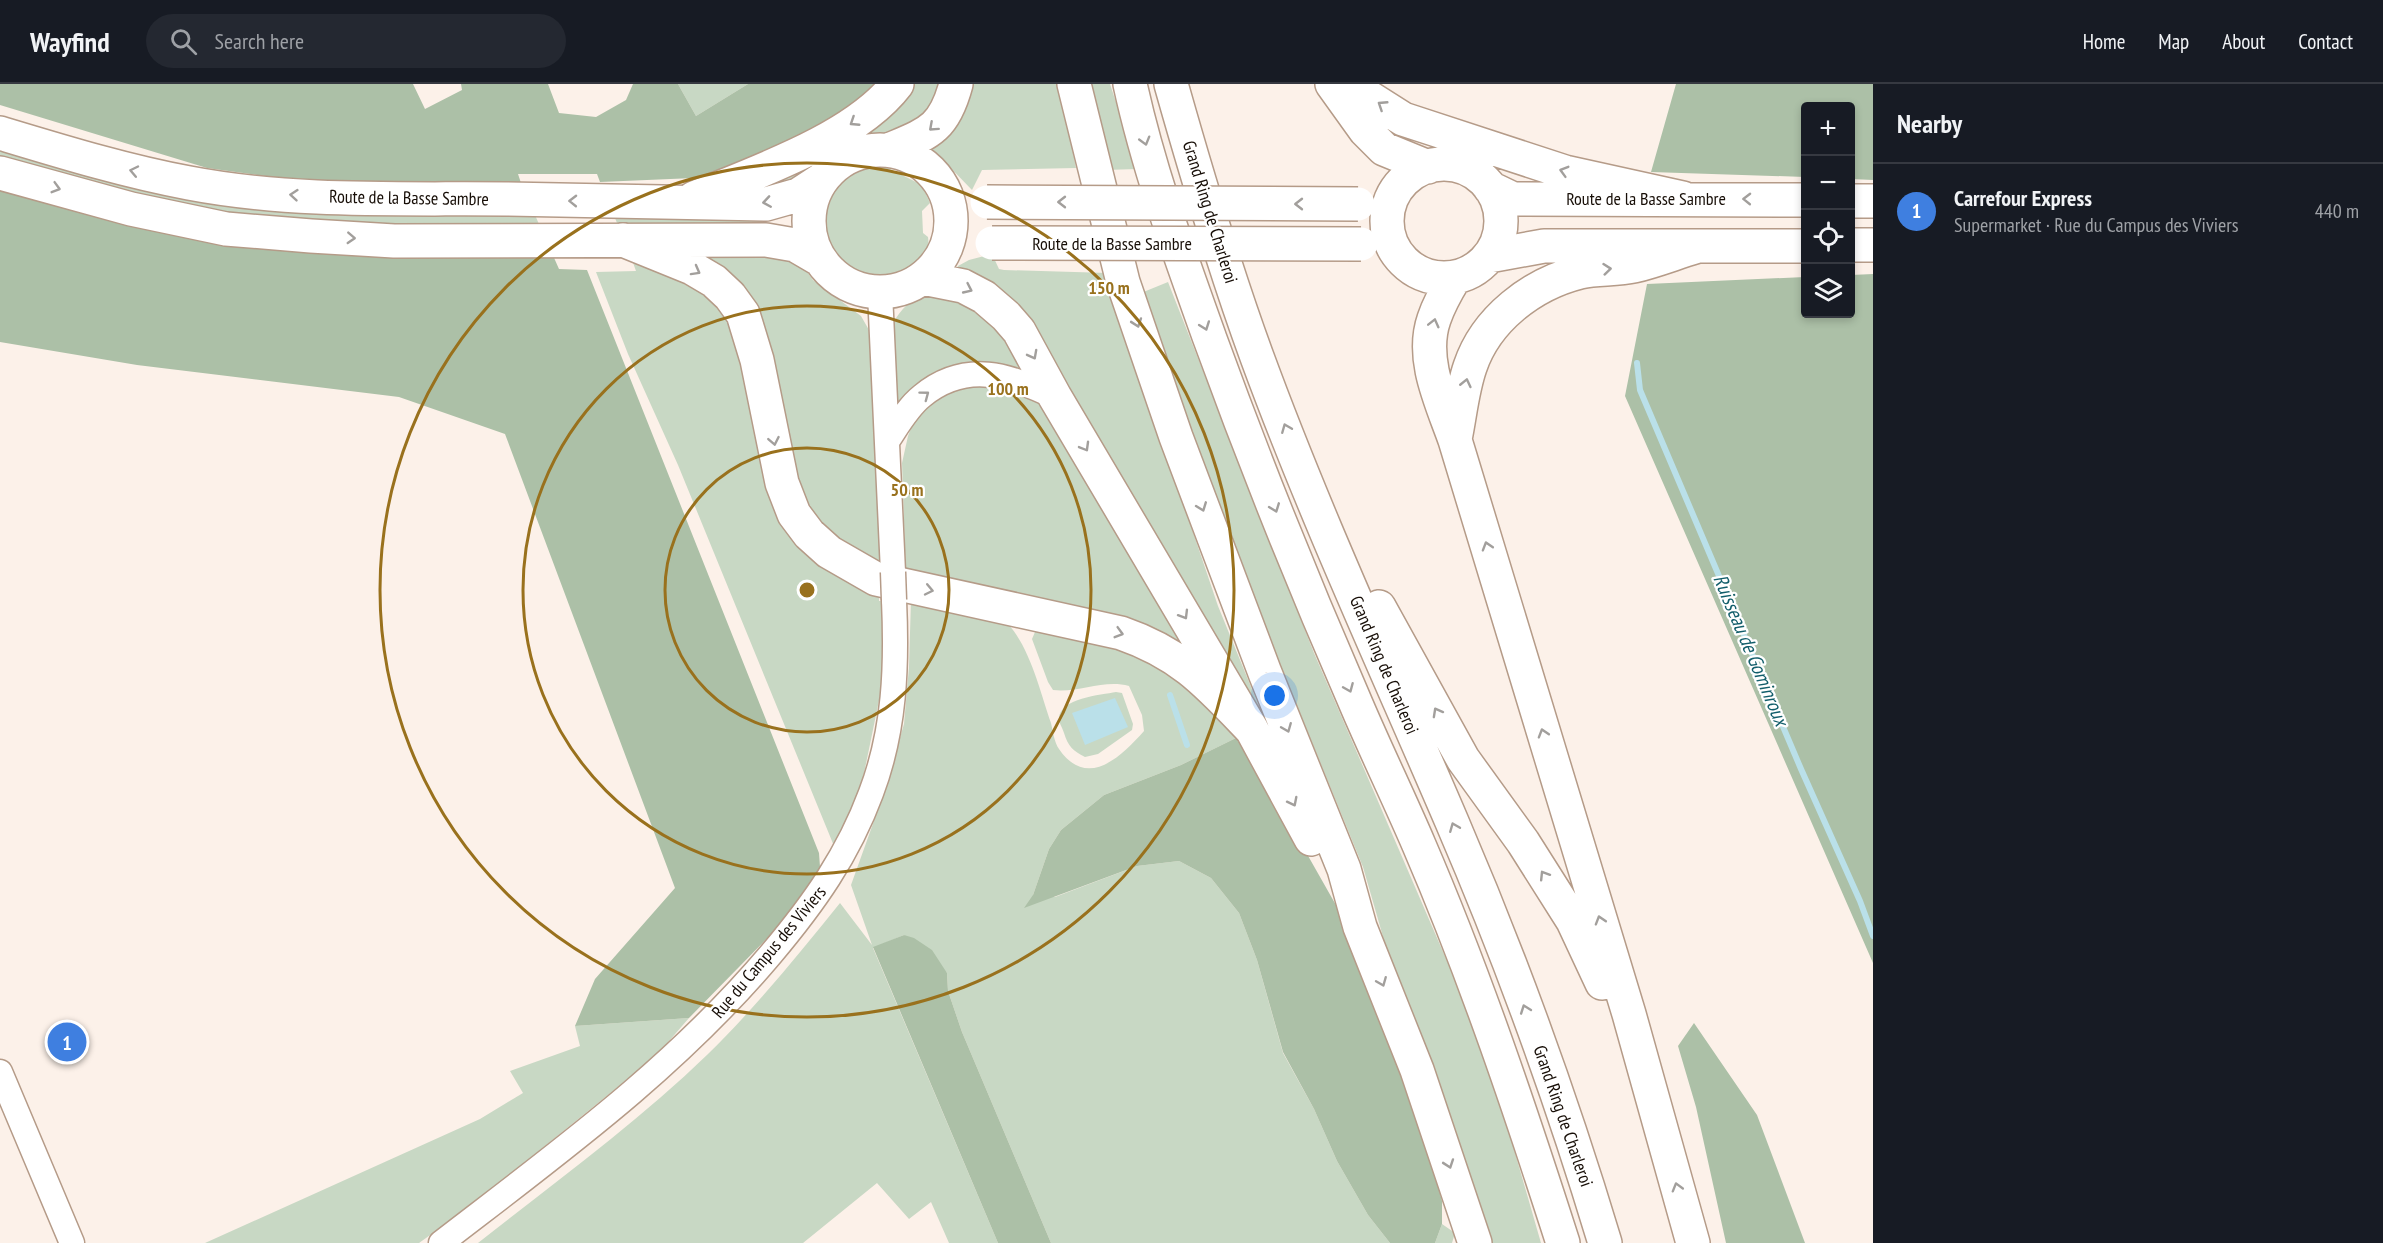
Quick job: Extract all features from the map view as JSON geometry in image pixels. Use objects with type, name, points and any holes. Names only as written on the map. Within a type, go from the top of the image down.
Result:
[{"type":"highway","points":[[683,203],[786,159],[839,132],[867,114],[897,84]]},
{"type":"highway","points":[[889,150],[932,130],[946,113],[956,84]]},
{"type":"highway","points":[[1074,84],[1126,293],[1176,437],[1265,673],[1344,869],[1360,927],[1417,1070],[1475,1243]]},
{"type":"highway","points":[[1130,84],[1167,220],[1222,371],[1326,632],[1420,847],[1473,978],[1522,1114],[1563,1243]]},
{"type":"highway","name":"Grand Ring de Charleroi","points":[[1171,84],[1217,240],[1258,358],[1323,522],[1454,824],[1560,1101],[1605,1243]]},
{"type":"highway","points":[[1332,84],[1365,130],[1384,149],[1428,166]]},
{"type":"highway","points":[[1348,84],[1403,119],[1565,172],[1683,198]]},
{"type":"highway","name":"Route de la Basse Sambre","points":[[0,133],[116,168],[180,181],[296,196],[371,200],[507,199],[766,204],[798,195],[821,180]]},
{"type":"highway","points":[[0,172],[130,209],[226,229],[394,241],[766,240],[795,245],[819,259],[834,276],[853,287],[880,293],[908,286],[931,270],[947,245],[951,227],[950,208],[945,190],[922,163],[903,153],[869,150],[850,156],[834,166],[821,180],[812,199],[808,220],[811,240],[819,259]]},
{"type":"highway","points":[[945,190],[962,198],[987,202],[1358,204],[1379,199],[1396,190],[1415,172],[1428,166],[1442,164],[1458,166],[1480,178],[1490,188],[1500,214],[1500,229],[1489,256],[1479,266],[1455,277],[1428,276],[1405,263],[1396,253],[1387,228],[1387,215],[1396,190]]},
{"type":"highway","name":"Route de la Basse Sambre","points":[[1490,188],[1513,199],[1801,200]]},
{"type":"highway","points":[[1855,201],[1873,201]]},
{"type":"highway","points":[[623,240],[692,268],[722,288],[743,314],[757,360],[782,483],[794,514],[809,534],[829,552],[876,579],[1120,633],[1150,643],[1202,678],[1252,730]]},
{"type":"highway","name":"Route de la Basse Sambre","points":[[931,270],[966,248],[992,243],[1361,244],[1396,253]]},
{"type":"highway","points":[[1855,245],[1873,245]]},
{"type":"highway","points":[[1489,256],[1544,246],[1801,246]]},
{"type":"highway","points":[[1455,440],[1470,366],[1484,339],[1515,304],[1552,280],[1582,272],[1633,266],[1695,247]]},
{"type":"highway","points":[[931,270],[984,297],[1019,331],[1055,397],[1288,792],[1329,873],[1360,927]]},
{"type":"highway","points":[[1455,277],[1433,321],[1430,340],[1431,370],[1455,440],[1626,1003],[1693,1243]]},
{"type":"highway","points":[[1323,522],[1360,569],[1385,620],[1463,759],[1523,842],[1573,921],[1646,1077]]},
{"type":"street","name":"Rue du Campus des Viviers","points":[[441,1243],[591,1127],[647,1081],[699,1033],[754,974],[808,909],[835,870],[872,792],[891,720],[896,657],[880,293]]},
{"type":"street","points":[[888,440],[921,396],[942,384],[973,373],[997,374],[1028,384],[1055,397]]},
{"type":"street","points":[[0,1072],[72,1243]]},
{"type":"green space","points":[[0,84],[413,84],[425,109],[462,90],[461,84],[548,84],[559,113],[596,117],[626,100],[633,84],[678,84],[696,116],[748,84],[884,84],[829,128],[734,167],[694,178],[600,182],[597,174],[518,174],[522,186],[331,185],[207,168],[0,105]]},
{"type":"green space","points":[[678,84],[748,84],[696,116]]},
{"type":"green space","points":[[897,84],[943,84],[924,119],[895,135],[872,134],[841,143],[808,166],[806,175],[782,188],[756,188]]},
{"type":"green space","points":[[960,84],[1060,84],[1076,168],[982,170],[972,190],[941,158],[919,144]]},
{"type":"green space","points":[[1087,84],[1110,84],[1138,169],[1104,170]]},
{"type":"green space","points":[[1676,84],[1873,84],[1873,180],[1855,179],[1855,102],[1801,102],[1801,177],[1651,172]]},
{"type":"green space","points":[[0,145],[535,215],[542,231],[521,232],[202,216],[0,161]]},
{"type":"green space","points":[[871,166],[886,167],[922,185],[930,203],[922,211],[923,233],[928,237],[926,252],[911,267],[894,274],[870,275],[853,271],[841,261],[826,236],[824,221],[831,193],[840,181],[853,172]]},
{"type":"green space","points":[[0,185],[219,238],[551,251],[559,269],[587,270],[819,853],[820,867],[792,913],[689,1018],[575,1026],[595,979],[675,888],[505,434],[399,397],[137,365],[0,342]]},
{"type":"green space","points":[[763,211],[761,229],[621,233],[613,213]]},
{"type":"green space","points":[[760,247],[800,262],[813,280],[861,316],[869,330],[881,515],[879,571],[814,530],[698,250]]},
{"type":"green space","points":[[992,254],[999,269],[1004,270],[1108,273],[1124,339],[1218,606],[1267,726],[1090,431],[956,270],[958,266],[969,260]]},
{"type":"green space","points":[[631,257],[707,291],[736,326],[770,463],[879,591],[879,601],[882,601],[884,676],[861,788],[834,846],[678,465],[628,354],[596,272],[636,271]]},
{"type":"green space","points":[[1873,274],[1873,963],[1625,396],[1647,284],[1801,277],[1801,318],[1855,318],[1855,275]]},
{"type":"green space","points":[[1168,282],[1314,653],[1485,1049],[1541,1243],[1471,1243],[1363,867],[1216,508],[1141,293]]},
{"type":"green space","points":[[923,291],[968,294],[1037,371],[996,369],[899,407],[892,329],[900,313]]},
{"type":"green space","points":[[1001,383],[1045,404],[1194,655],[906,579],[902,463],[916,415],[931,402],[964,384]]},
{"type":"green space","points":[[911,599],[994,615],[1010,626],[1026,651],[1032,666],[1057,746],[1070,761],[1081,767],[1092,768],[1103,765],[1125,751],[1144,731],[1142,715],[1129,686],[1110,684],[1072,690],[1053,690],[1032,639],[1035,632],[1048,624],[1166,665],[1240,736],[1181,765],[1104,795],[1061,830],[1049,849],[1033,895],[1055,897],[1137,866],[1179,861],[1211,878],[1239,913],[1257,960],[1283,1053],[1314,1109],[1337,1161],[1368,1215],[1390,1243],[1051,1243],[962,1032],[948,991],[947,973],[904,935],[873,948],[998,1243],[949,1243],[931,1202],[909,1219],[877,1183],[803,1243],[478,1243],[624,1128],[708,1054],[760,999],[840,903],[872,945],[851,885],[884,793],[904,724],[909,667]]},
{"type":"green space","points":[[1116,692],[1122,693],[1133,724],[1132,730],[1098,754],[1085,757],[1069,745],[1059,721],[1061,712],[1073,702]]},
{"type":"green space","points":[[1240,736],[1345,921],[1404,1060],[1442,1201],[1442,1224],[1435,1243],[1390,1243],[1368,1215],[1337,1161],[1314,1109],[1283,1052],[1257,960],[1239,913],[1211,878],[1179,861],[1137,866],[1024,908],[1033,895],[1049,849],[1061,830],[1104,795],[1181,765]]},
{"type":"green space","points":[[904,935],[914,938],[932,950],[947,973],[948,991],[962,1032],[1051,1243],[998,1243],[873,947]]},
{"type":"green space","points":[[689,1018],[656,1056],[471,1206],[419,1243],[205,1243],[480,1119],[523,1093],[510,1071],[580,1046],[575,1026]]},
{"type":"green space","points":[[1694,1023],[1757,1115],[1805,1243],[1726,1243],[1696,1107],[1678,1046]]},
{"type":"green space","points":[[1442,1224],[1455,1233],[1452,1243],[1435,1243]]},
{"type":"water","points":[[1115,698],[1128,727],[1085,745],[1072,713]]},
{"type":"waterway","name":"Ruisseau de Gominroux","points":[[1637,363],[1640,390],[1873,936]]},
{"type":"waterway","points":[[1170,695],[1187,745]]},
{"type":"place","name":"Carrefour Express","points":[[67,1042]]}]
